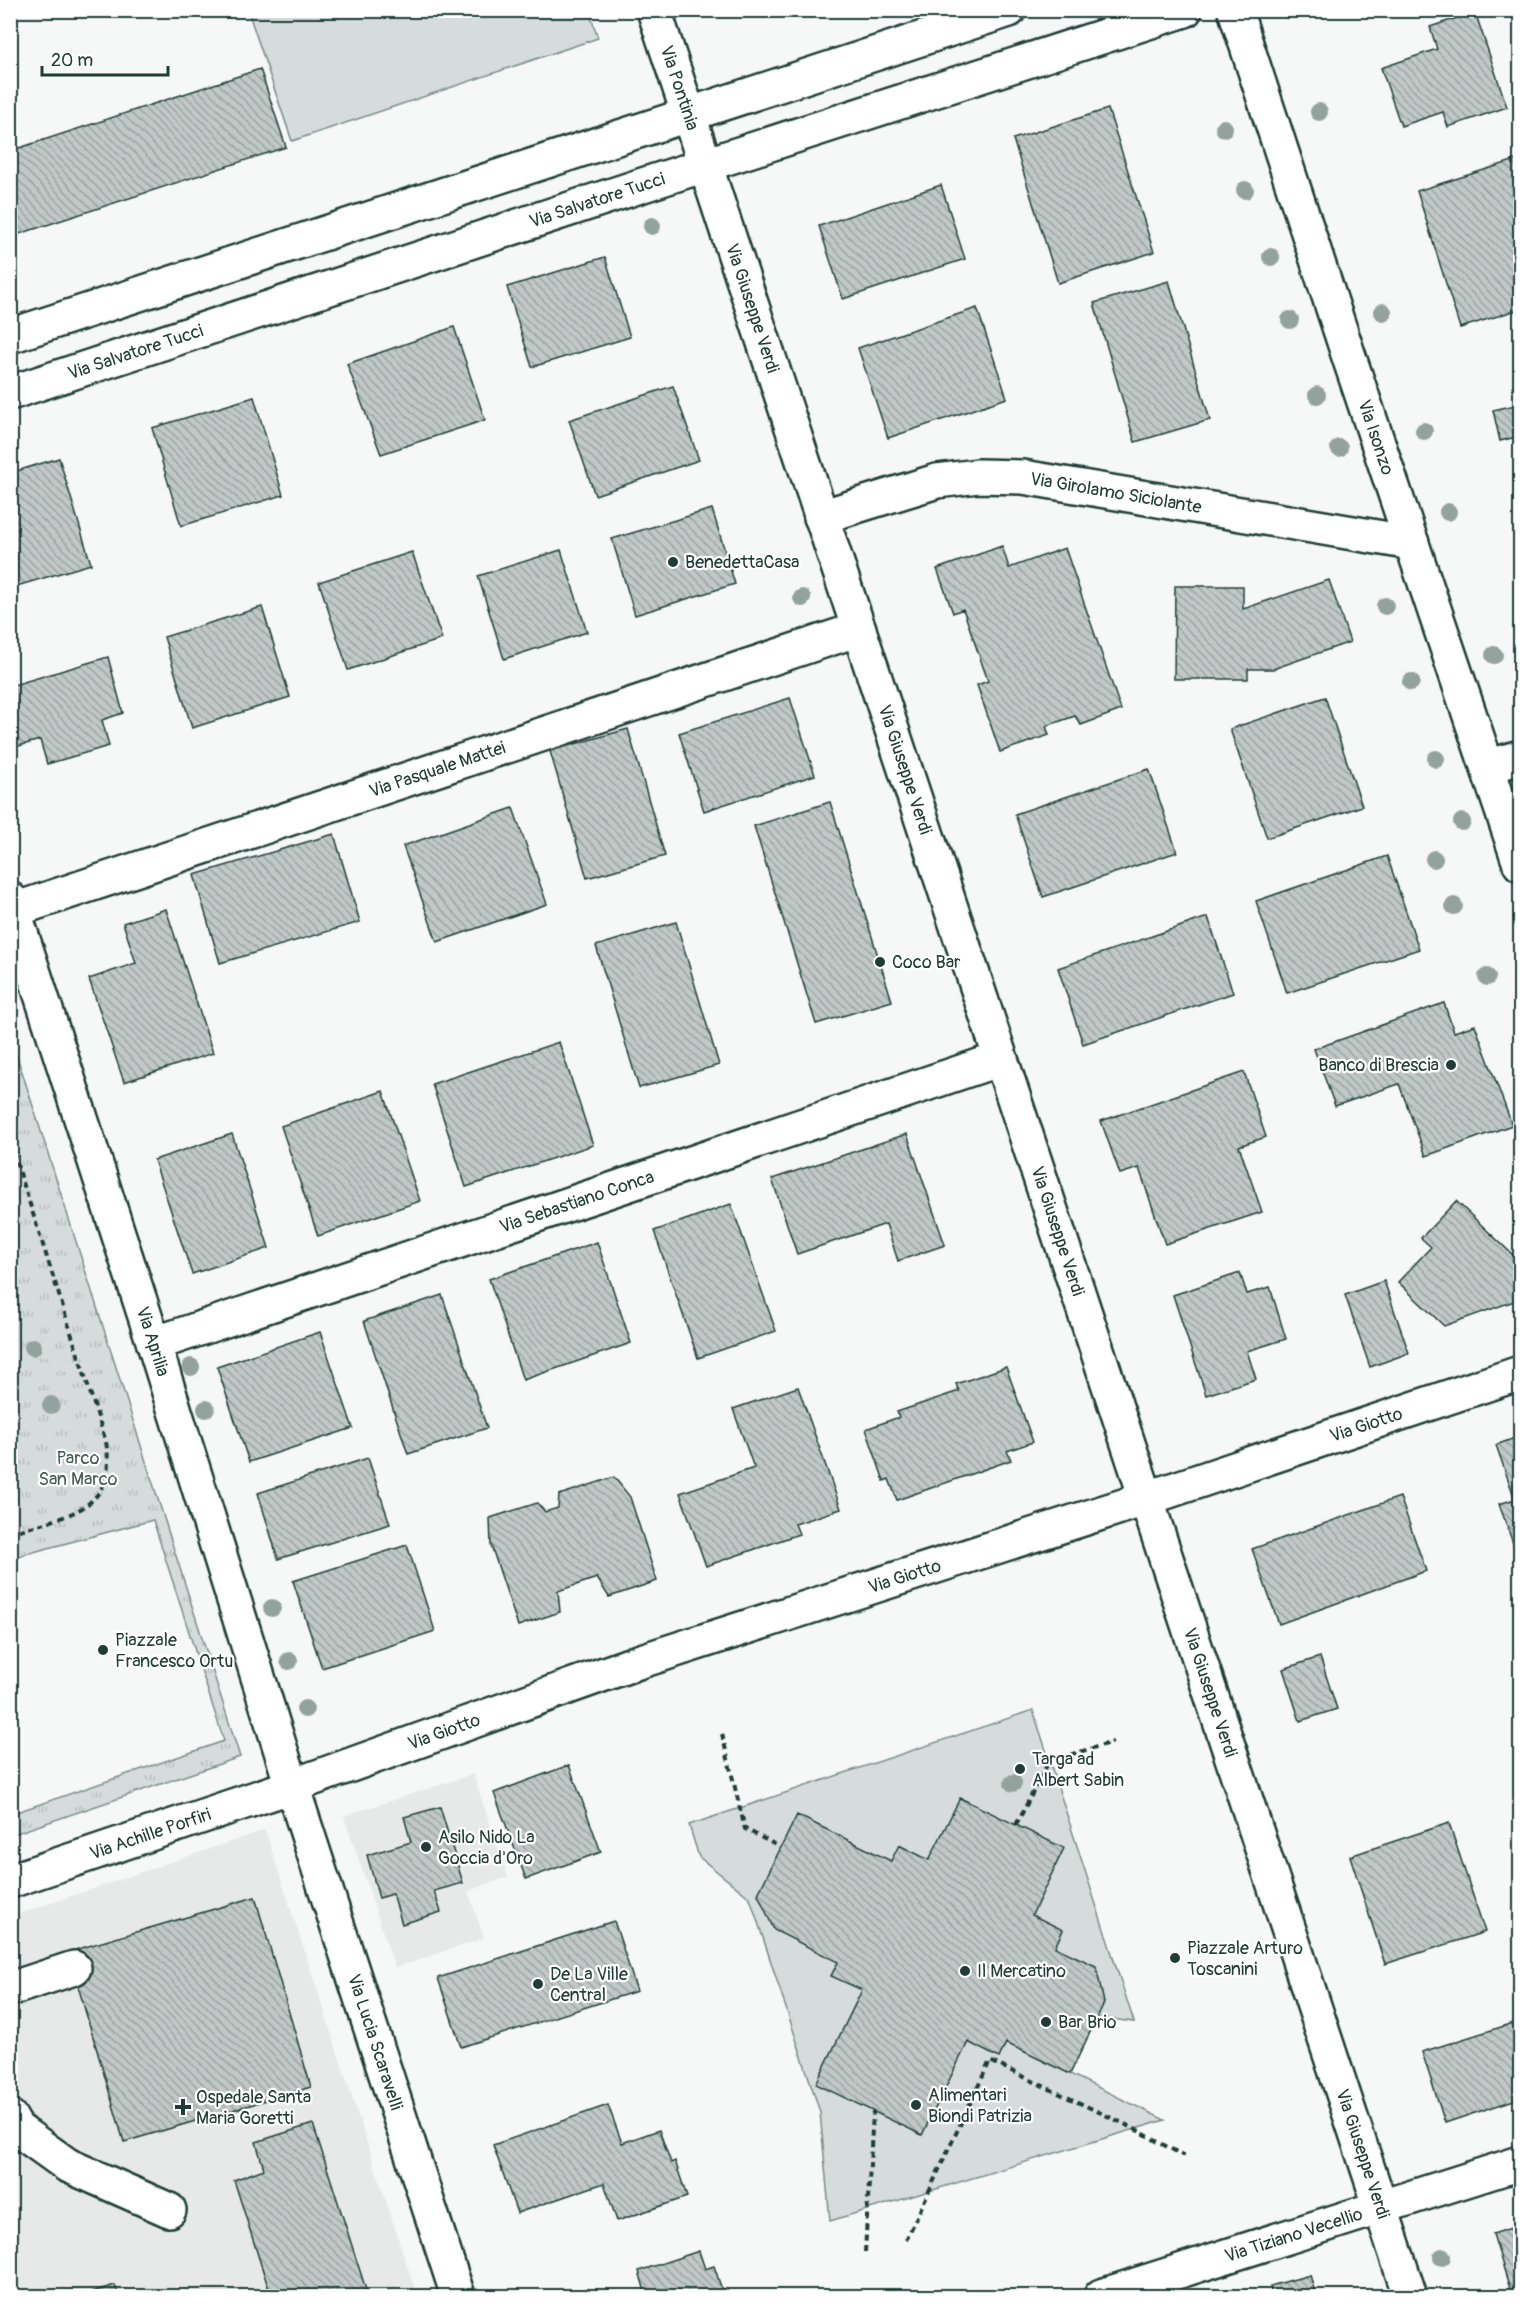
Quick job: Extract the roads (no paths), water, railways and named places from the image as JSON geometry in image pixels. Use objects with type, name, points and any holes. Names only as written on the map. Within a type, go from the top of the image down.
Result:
[{"type":"street","name":"Via Pontinia","points":[[654,10],[705,165]]},
{"type":"street","points":[[10,336],[1009,10]]},
{"type":"street","name":"Via Salvatore Tucci","points":[[10,393],[1185,10]]},
{"type":"street","name":"Via Isonzo","points":[[1235,10],[1521,864]]},
{"type":"street","name":"Via Giuseppe Verdi","points":[[705,165],[999,1059],[1148,1498],[1410,2296]]},
{"type":"street","name":"Via Girolamo Siciolante","points":[[821,517],[937,481],[978,476],[1023,477],[1412,543]]},
{"type":"street","name":"Via Pasquale Mattei","points":[[12,904],[859,629]]},
{"type":"street","points":[[1488,767],[1521,757]]},
{"type":"street","name":"Via Aprilia","points":[[12,904],[154,1344],[292,1786]]},
{"type":"street","name":"Via Sebastiano Conca","points":[[154,1344],[999,1059]]},
{"type":"street","name":"Via Giotto","points":[[292,1786],[638,1662],[1148,1498],[1521,1373]]},
{"type":"street","name":"Via Achille Porfiri","points":[[10,1881],[292,1786]]},
{"type":"street","name":"Via Lucia Scaravelli","points":[[292,1786],[458,2296]]},
{"type":"street","points":[[10,1989],[74,1968]]},
{"type":"street","points":[[10,2117],[17,2129],[67,2165],[169,2210]]},
{"type":"street","name":"Via Tiziano Vecellio","points":[[1101,2296],[1521,2163]]},
{"type":"place","name":"BenedettaCasa","points":[[673,562]]},
{"type":"place","name":"Coco Bar","points":[[880,962]]},
{"type":"place","name":"Banco di Brescia","points":[[1451,1065]]},
{"type":"place","name":"Piazzale Francesco Ortu","points":[[103,1650]]},
{"type":"place","name":"Targa ad Albert Sabin","points":[[1020,1769]]},
{"type":"place","name":"Asilo Nido La Goccia d'Oro","points":[[426,1847]]},
{"type":"place","name":"Piazzale Arturo Toscanini","points":[[1175,1958]]},
{"type":"place","name":"Il Mercatino","points":[[965,1971]]},
{"type":"place","name":"De La Ville Central","points":[[538,1984]]},
{"type":"place","name":"Bar Brio","points":[[1046,2022]]},
{"type":"place","name":"Alimentari Biondi Patrizia","points":[[916,2105]]},
{"type":"place","name":"Ospedale Santa Maria Goretti","points":[[183,2107]]},
{"type":"park label","name":"Parco San Marco","points":[[78,1468]]}]
